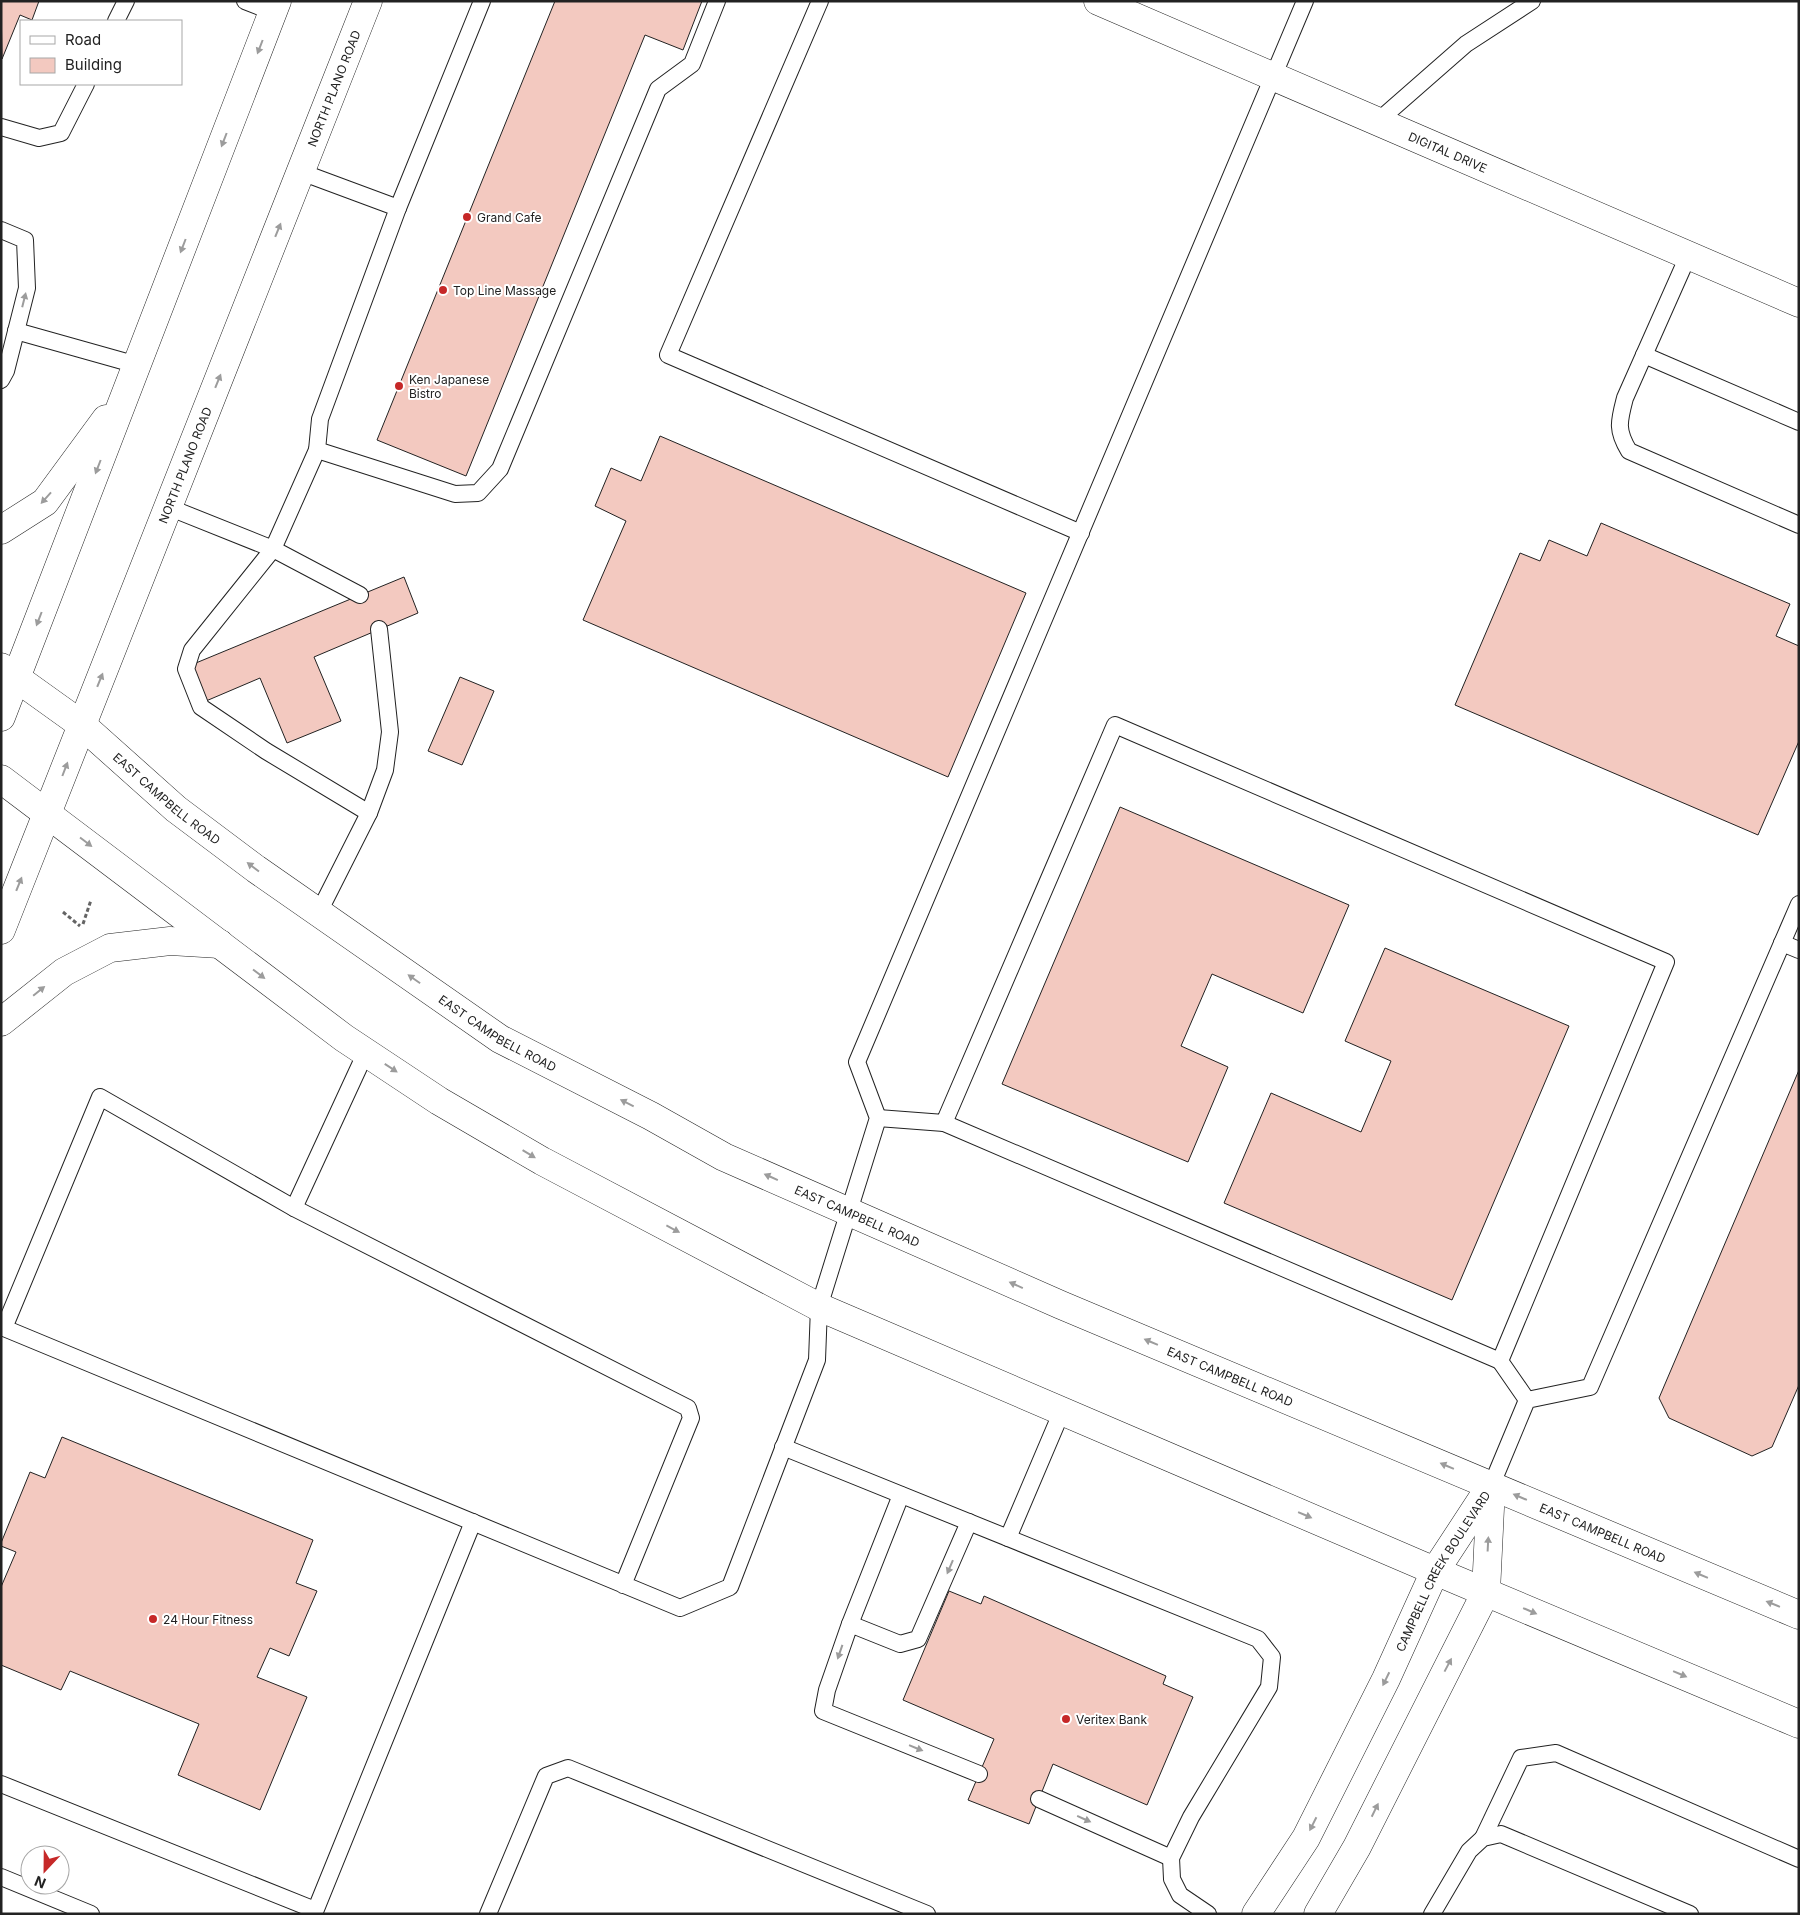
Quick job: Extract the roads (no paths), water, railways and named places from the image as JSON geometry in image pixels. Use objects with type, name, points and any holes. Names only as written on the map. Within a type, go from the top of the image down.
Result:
[{"type":"main road","name":"NORTH PLANO ROAD","points":[[1,930],[368,1]]},
{"type":"main road","name":"DIGITAL DRIVE","points":[[1098,1],[1799,303]]},
{"type":"main road","points":[[1,717],[9,672],[132,377],[275,6]]},
{"type":"main road","points":[[1,530],[45,502],[132,377]]},
{"type":"main road","name":"EAST CAMPBELL ROAD","points":[[9,672],[82,725],[176,809],[256,869],[500,1039],[651,1116],[724,1157],[1061,1305],[1492,1484],[1799,1615]]},
{"type":"main road","points":[[1,778],[344,1038],[439,1100],[542,1161],[819,1307],[1435,1571],[1799,1724]]},
{"type":"main road","points":[[1,1022],[64,972],[110,948],[170,941],[220,944]]},
{"type":"main road","name":"CAMPBELL CREEK BOULEVARD","points":[[1256,1914],[1306,1838],[1386,1679],[1435,1571],[1492,1484]]},
{"type":"main road","name":"CAMPBELL CREEK BOULEVARD","points":[[1318,1914],[1357,1847],[1486,1592],[1492,1484]]},
{"type":"lane","points":[[116,20],[126,1]]},
{"type":"lane","points":[[245,1],[275,6]]},
{"type":"lane","points":[[369,813],[266,751],[201,707],[186,669],[192,650],[273,549],[317,450],[320,419],[398,208],[482,1]]},
{"type":"lane","points":[[317,450],[455,494],[478,493],[500,468],[658,89],[692,64],[717,1]]},
{"type":"lane","points":[[820,1],[668,355],[1081,533]]},
{"type":"lane","points":[[623,1585],[691,1418],[688,1408],[294,1208],[100,1097],[3,1331],[473,1522],[623,1585],[680,1608],[730,1587],[817,1360],[819,1307],[878,1118],[857,1062],[1274,78],[1304,1]]},
{"type":"lane","points":[[1377,122],[1466,44],[1532,1]]},
{"type":"lane","points":[[1,127],[39,138],[61,133],[85,85]]},
{"type":"lane","points":[[301,172],[398,208]]},
{"type":"lane","points":[[1,230],[25,240],[27,288],[6,371],[1,380]]},
{"type":"lane","points":[[1688,256],[1625,398],[1619,421],[1621,437],[1629,451],[1799,525]]},
{"type":"lane","points":[[16,331],[132,377]]},
{"type":"lane","points":[[1644,355],[1799,422]]},
{"type":"lane","points":[[168,507],[273,549],[360,595]]},
{"type":"lane","points":[[318,912],[369,813],[385,770],[390,732],[379,629]]},
{"type":"lane","points":[[944,1123],[1115,725],[1666,962],[1500,1361]]},
{"type":"lane","points":[[1527,1400],[1590,1387],[1799,904]]},
{"type":"lane","points":[[1782,943],[1799,950]]},
{"type":"lane","points":[[294,1208],[366,1052]]},
{"type":"lane","points":[[878,1118],[944,1123],[1500,1361],[1527,1400]]},
{"type":"lane","points":[[1492,1484],[1527,1400]]},
{"type":"lane","points":[[1008,1538],[1062,1411]]},
{"type":"lane","points":[[783,1447],[1258,1639],[1272,1657],[1269,1687],[1190,1817],[1171,1858],[1172,1879],[1180,1896],[1208,1914]]},
{"type":"lane","points":[[901,1495],[850,1624],[827,1690],[823,1711],[979,1774]]},
{"type":"lane","points":[[1,1784],[315,1912],[473,1522]]},
{"type":"lane","points":[[850,1624],[900,1644],[918,1639],[969,1522]]},
{"type":"lane","points":[[1432,1914],[1469,1851],[1483,1838],[1521,1758],[1556,1753],[1799,1859]]},
{"type":"lane","points":[[488,1914],[546,1776],[568,1768],[927,1914]]},
{"type":"lane","points":[[1039,1799],[1171,1858]]},
{"type":"lane","points":[[1483,1838],[1501,1834],[1690,1914]]},
{"type":"lane","points":[[1,1877],[91,1914]]},
{"type":"place","name":"Grand Cafe","points":[[467,217]]},
{"type":"place","name":"Top Line Massage","points":[[443,290]]},
{"type":"place","name":"Ken Japanese Bistro","points":[[399,386]]},
{"type":"place","name":"24 Hour Fitness","points":[[153,1619]]},
{"type":"place","name":"Veritex Bank","points":[[1066,1719]]}]
